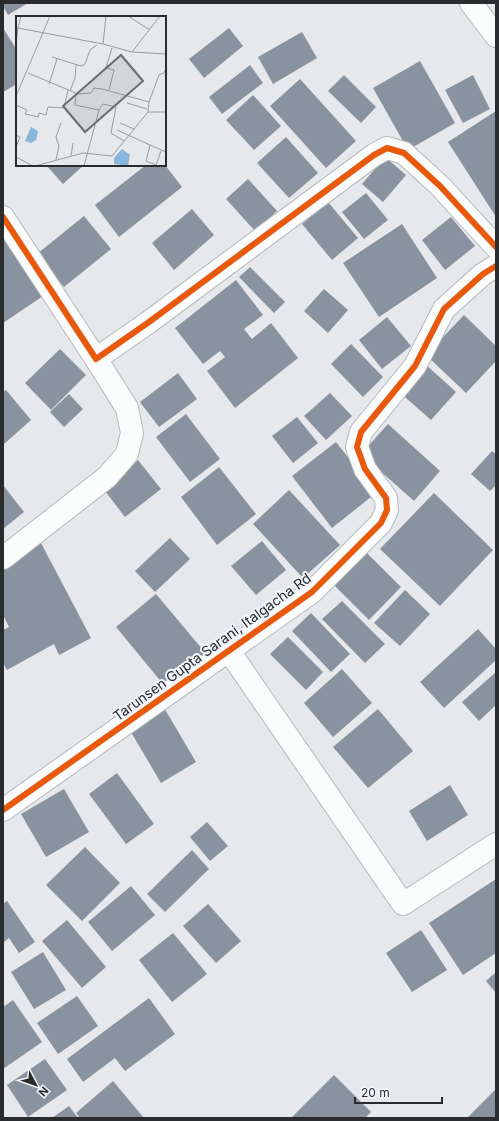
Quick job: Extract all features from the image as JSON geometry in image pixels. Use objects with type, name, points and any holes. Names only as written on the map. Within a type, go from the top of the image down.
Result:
[{"type":"street","points":[[471,3],[496,36]]},
{"type":"street","points":[[96,358],[149,322],[374,156],[387,148],[404,153],[440,186],[496,247]]},
{"type":"street","points":[[3,217],[96,358],[127,408],[132,433],[127,454],[107,477],[3,558]]},
{"type":"street","name":"Tarunsen Gupta Sarani, Italgacha Rd","points":[[3,810],[312,592],[381,524],[387,510],[386,498],[365,469],[357,447],[360,432],[415,366],[444,309],[483,274],[496,266]]},
{"type":"street","points":[[228,651],[403,904],[496,844]]},
{"type":"building","points":[[3,3],[28,3],[8,15]]},
{"type":"building","points":[[3,28],[16,48],[16,85],[3,92]]},
{"type":"building","points":[[229,28],[243,46],[204,78],[189,59]]},
{"type":"building","points":[[302,32],[317,58],[273,84],[258,57]]},
{"type":"building","points":[[420,61],[455,123],[408,150],[373,88]]},
{"type":"building","points":[[250,65],[263,83],[222,114],[209,97]]},
{"type":"building","points":[[344,75],[376,107],[361,123],[328,91]]},
{"type":"building","points":[[473,75],[490,109],[463,123],[445,90]]},
{"type":"building","points":[[300,79],[356,141],[326,168],[270,106]]},
{"type":"building","points":[[253,95],[281,126],[254,150],[226,120]]},
{"type":"building","points":[[496,111],[496,217],[448,142]]},
{"type":"building","points":[[286,137],[318,173],[289,198],[257,163]]},
{"type":"building","points":[[385,157],[406,175],[383,202],[362,184]]},
{"type":"building","points":[[47,166],[83,166],[63,184]]},
{"type":"building","points":[[145,166],[166,166],[182,187],[119,237],[95,205]]},
{"type":"building","points":[[248,179],[277,211],[255,231],[226,199]]},
{"type":"building","points":[[366,193],[388,220],[364,239],[342,212]]},
{"type":"building","points":[[328,202],[358,238],[332,260],[302,224]]},
{"type":"building","points":[[192,209],[214,235],[174,270],[152,243]]},
{"type":"building","points":[[84,216],[111,249],[64,287],[37,254]]},
{"type":"building","points":[[451,217],[475,246],[445,270],[422,240]]},
{"type":"building","points":[[402,224],[437,278],[379,317],[343,263]]},
{"type":"building","points":[[3,229],[46,294],[3,323]]},
{"type":"building","points":[[250,267],[285,302],[274,313],[239,277]]},
{"type":"building","points":[[236,280],[263,315],[244,329],[252,339],[271,323],[298,358],[235,408],[207,371],[225,357],[220,351],[203,364],[175,328]]},
{"type":"building","points":[[324,289],[348,310],[328,333],[304,311]]},
{"type":"building","points":[[464,315],[496,346],[496,361],[466,393],[426,355]]},
{"type":"building","points":[[387,317],[411,346],[382,369],[359,340]]},
{"type":"building","points":[[351,344],[383,377],[363,397],[331,364]]},
{"type":"building","points":[[60,349],[86,375],[51,410],[25,383]]},
{"type":"building","points":[[424,363],[456,392],[431,420],[398,391]]},
{"type":"building","points":[[178,373],[197,399],[159,427],[140,402]]},
{"type":"building","points":[[6,390],[31,420],[3,445],[3,392]]},
{"type":"building","points":[[330,393],[352,416],[326,440],[304,416]]},
{"type":"building","points":[[69,394],[83,409],[64,427],[50,412]]},
{"type":"building","points":[[186,414],[220,459],[190,482],[156,437]]},
{"type":"building","points":[[297,417],[318,443],[293,463],[272,436]]},
{"type":"building","points":[[388,424],[440,471],[414,501],[361,454]]},
{"type":"building","points":[[336,442],[376,493],[332,528],[292,476]]},
{"type":"building","points":[[492,451],[496,454],[496,485],[490,491],[471,474]]},
{"type":"building","points":[[138,460],[161,489],[125,517],[102,487]]},
{"type":"building","points":[[219,467],[256,514],[217,545],[181,497]]},
{"type":"building","points":[[3,485],[24,512],[3,529]]},
{"type":"building","points":[[289,490],[340,545],[303,578],[253,524]]},
{"type":"building","points":[[434,493],[493,550],[440,606],[380,549]]},
{"type":"building","points":[[170,538],[190,559],[155,592],[135,571]]},
{"type":"building","points":[[262,541],[286,570],[256,595],[231,566]]},
{"type":"building","points":[[41,543],[91,638],[59,655],[54,644],[7,670],[3,663],[3,630],[9,627],[3,615],[3,563]]},
{"type":"building","points":[[364,550],[401,587],[369,620],[332,583]]},
{"type":"building","points":[[405,590],[430,614],[400,646],[374,623]]},
{"type":"building","points":[[156,594],[208,656],[168,690],[116,627]]},
{"type":"building","points":[[342,601],[385,644],[365,663],[322,619]]},
{"type":"building","points":[[311,613],[350,654],[331,672],[292,631]]},
{"type":"building","points":[[478,629],[496,649],[496,660],[444,708],[420,682]]},
{"type":"building","points":[[288,637],[323,672],[306,690],[270,654]]},
{"type":"building","points":[[342,669],[372,703],[333,737],[304,703]]},
{"type":"building","points":[[496,672],[496,705],[479,721],[462,702]]},
{"type":"building","points":[[163,706],[196,762],[161,783],[128,727]]},
{"type":"building","points":[[378,709],[413,751],[368,788],[333,747]]},
{"type":"building","points":[[117,773],[154,824],[126,844],[89,794]]},
{"type":"building","points":[[450,785],[468,815],[427,841],[409,811]]},
{"type":"building","points":[[64,789],[89,832],[46,857],[21,814]]},
{"type":"building","points":[[207,822],[228,846],[210,861],[190,837]]},
{"type":"building","points":[[85,847],[120,883],[82,921],[46,885]]},
{"type":"building","points":[[192,850],[209,869],[165,912],[147,894]]},
{"type":"building","points":[[496,879],[496,953],[463,975],[429,923]]},
{"type":"building","points":[[131,886],[155,915],[112,951],[88,922]]},
{"type":"building","points":[[7,901],[35,942],[19,953],[9,938],[3,943],[3,904]]},
{"type":"building","points":[[208,904],[241,941],[216,963],[183,926]]},
{"type":"building","points":[[67,920],[106,967],[82,988],[42,941]]},
{"type":"building","points":[[421,930],[447,970],[412,992],[386,953]]},
{"type":"building","points":[[173,933],[207,974],[172,1002],[139,960]]},
{"type":"building","points":[[43,952],[66,990],[34,1009],[11,972]]},
{"type":"building","points":[[496,972],[496,993],[486,981]]},
{"type":"building","points":[[77,996],[98,1026],[58,1054],[37,1023]]},
{"type":"building","points":[[149,998],[175,1034],[125,1071],[115,1058],[83,1082],[67,1059]]},
{"type":"building","points":[[13,1000],[42,1042],[3,1069],[3,1007]]},
{"type":"building","points":[[45,1059],[67,1090],[28,1117],[7,1085]]},
{"type":"building","points":[[334,1075],[371,1112],[365,1118],[291,1118]]},
{"type":"building","points":[[113,1081],[144,1118],[80,1118],[76,1113]]},
{"type":"building","points":[[495,1090],[496,1118],[467,1118]]},
{"type":"building","points":[[69,1106],[78,1118],[52,1118]]},
{"type":"cycle path","points":[[3,217],[96,359],[149,322],[374,155],[387,148],[404,153],[440,186],[496,247]]},
{"type":"cycle path","points":[[3,810],[312,592],[381,523],[387,510],[386,498],[365,469],[357,447],[361,432],[415,366],[444,309],[483,274],[496,266]]}]
